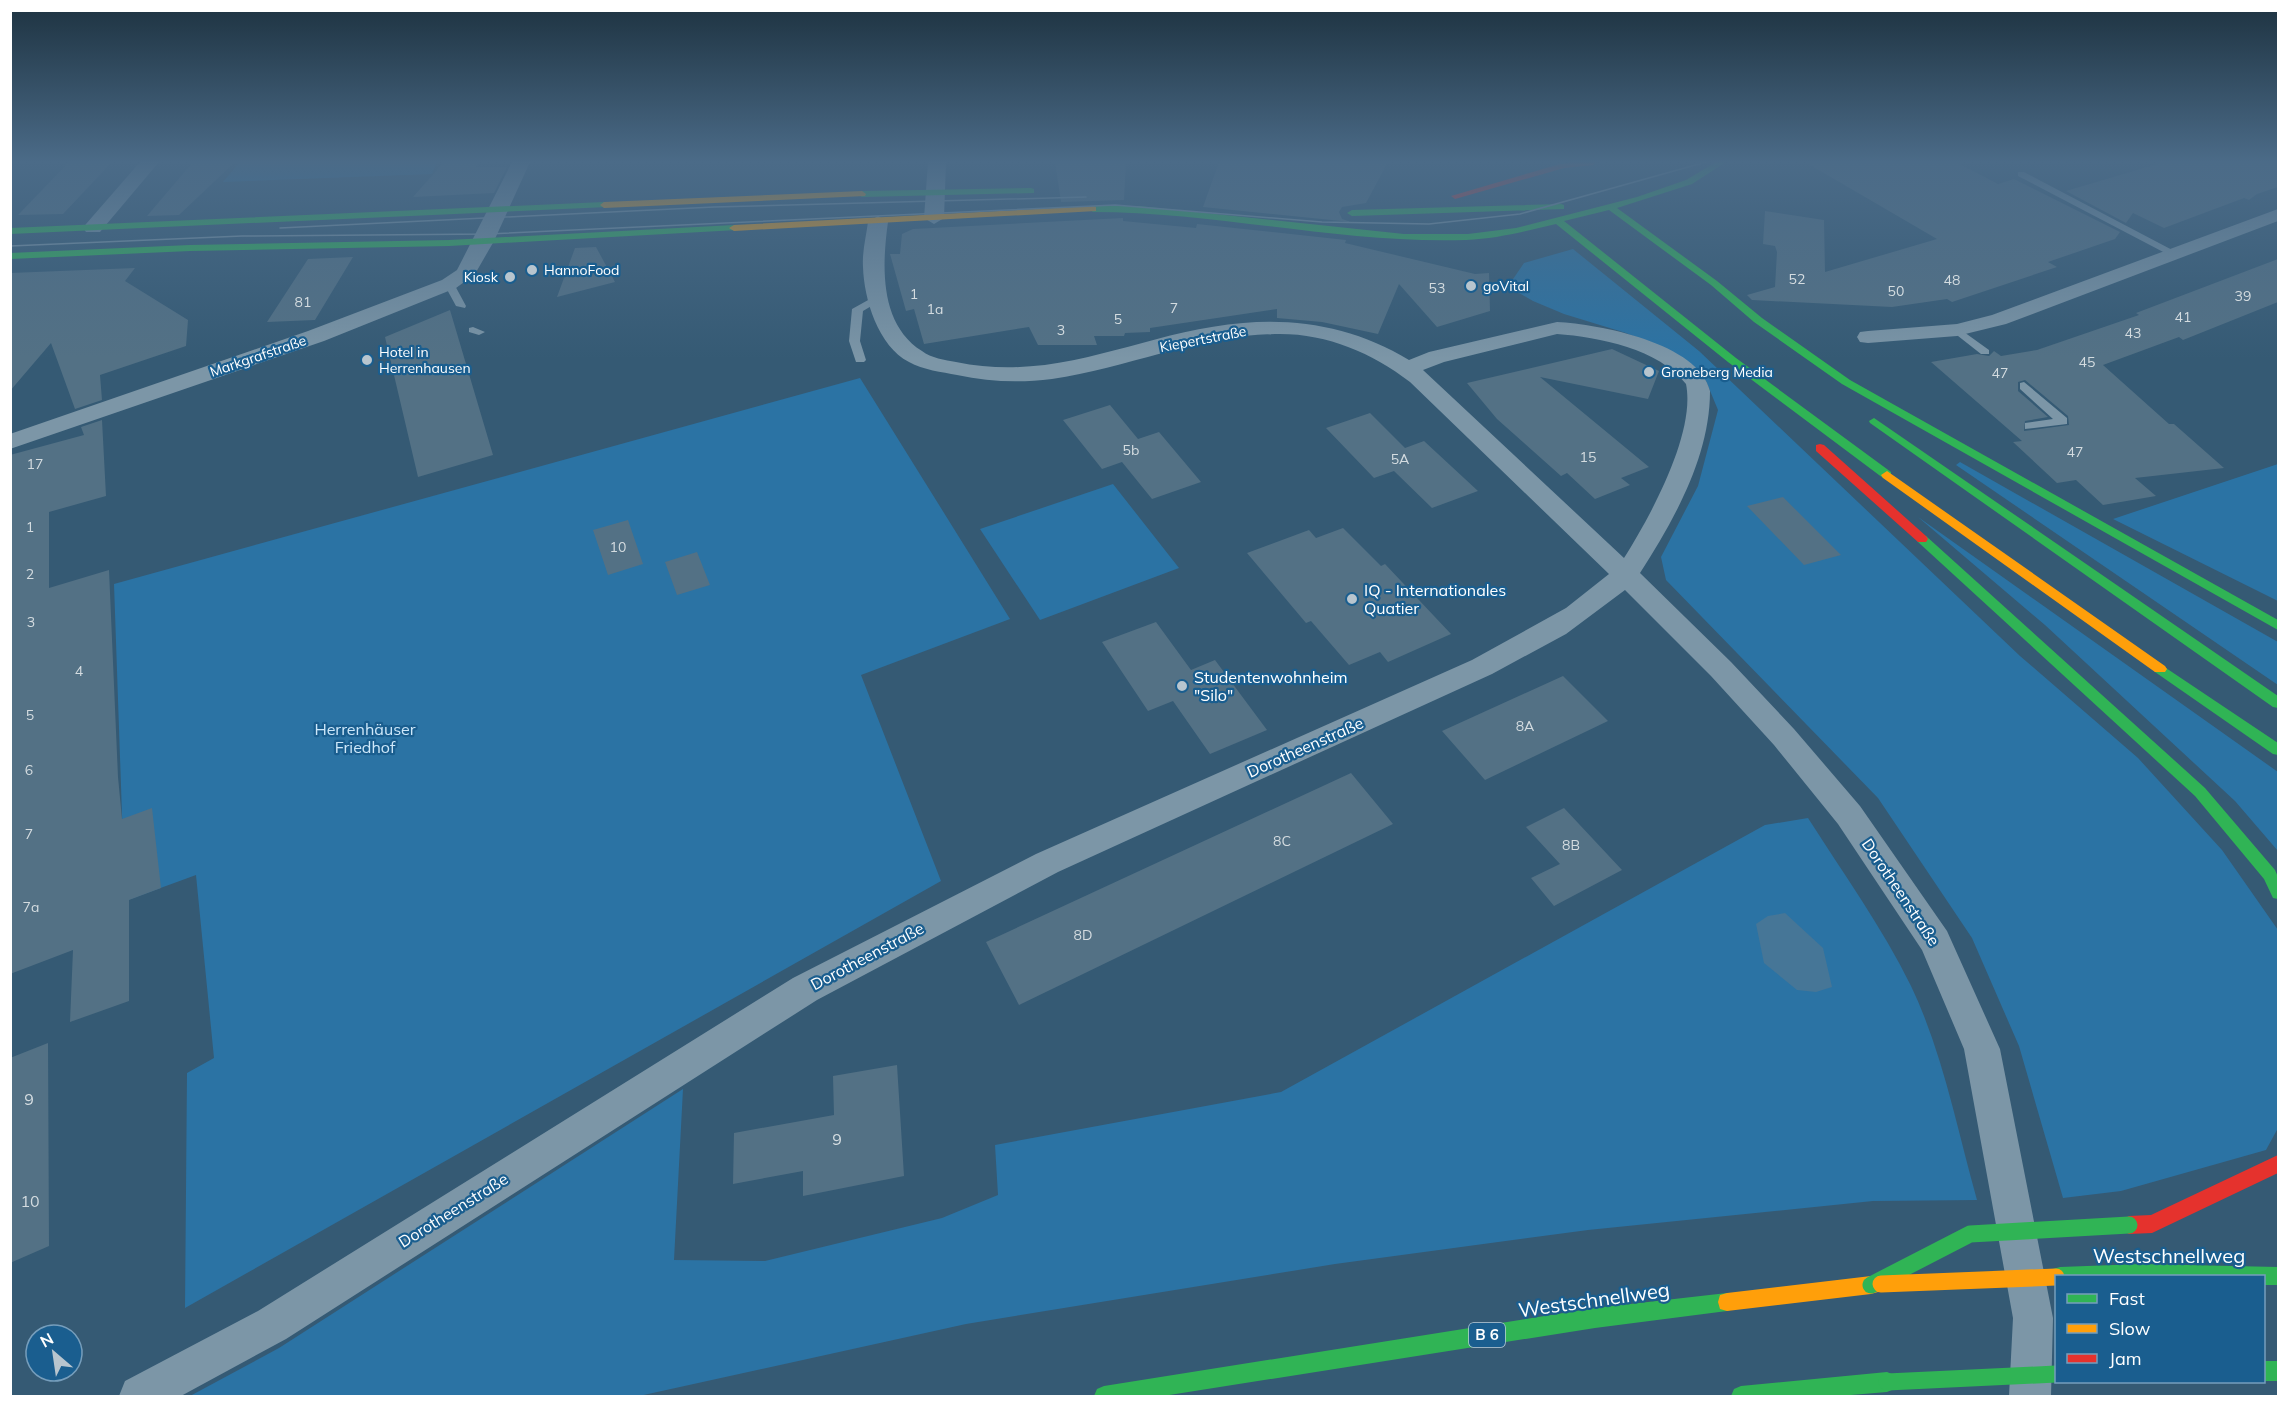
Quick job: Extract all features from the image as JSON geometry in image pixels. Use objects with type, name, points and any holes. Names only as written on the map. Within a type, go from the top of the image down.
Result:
[{"type":"main road","points":[[10,231],[101,228]]},
{"type":"main road","points":[[10,256],[190,248],[484,242],[766,228]]},
{"type":"main road","points":[[1316,228],[1430,239],[1497,234],[1524,228]]},
{"type":"main road","points":[[1566,228],[1711,346],[2068,606],[2278,750]]},
{"type":"main road","points":[[1639,228],[1714,283],[1758,320],[1846,382],[1912,422],[2278,626]]},
{"type":"main road","points":[[1758,320],[1785,352],[1821,381]]},
{"type":"main road","points":[[1711,346],[1788,420]]},
{"type":"main road","points":[[1863,413],[2278,703]]},
{"type":"main road","points":[[1806,436],[2021,627],[2200,792],[2270,875],[2278,893]]},
{"type":"main road","points":[[1870,1285],[1970,1234],[2152,1224],[2278,1164]]},
{"type":"main road","name":"Westschnellweg","points":[[2100,1275],[2141,1273],[2232,1275]]},
{"type":"main road","name":"Westschnellweg","points":[[1104,1396],[1595,1318],[1870,1285],[2055,1277]]},
{"type":"main road","points":[[1741,1396],[1887,1382],[2055,1374]]},
{"type":"street","name":"Markgrafstraße","points":[[10,442],[316,336],[449,284],[465,274],[491,228]]},
{"type":"street","name":"Kiepertstraße","points":[[877,228],[873,271],[879,297],[894,336],[914,356],[985,376],[1029,375],[1230,331],[1285,328],[1334,335],[1381,353],[1407,368],[1625,575]]},
{"type":"street","points":[[1868,337],[1957,330],[1999,320],[2243,228]]},
{"type":"street","name":"Dorotheenstraße","points":[[140,1396],[272,1325],[805,989],[1047,863],[1482,668],[1544,634],[1594,600],[1625,575],[1680,476],[1700,401],[1696,382],[1677,364],[1621,337],[1575,327],[1557,327],[1437,357],[1407,368]]},
{"type":"street","name":"Dorotheenstraße","points":[[1625,575],[1721,669],[1784,737],[1850,816],[1935,941],[1982,1049],[2032,1317],[2030,1396]]},
{"type":"lane","points":[[2124,228],[2172,253]]},
{"type":"lane","points":[[449,284],[461,306]]},
{"type":"lane","points":[[860,360],[856,353],[854,330],[858,309],[879,297]]},
{"type":"lane","points":[[1957,330],[1985,352]]},
{"type":"lane","points":[[2024,386],[2063,421],[2029,426]]},
{"type":"green space","points":[[1573,249],[1699,351],[2020,656],[2138,758],[2222,850],[2278,930],[2278,1128],[2266,1150],[2121,1191],[2063,1198],[2019,1046],[1972,938],[1878,798],[1666,580],[1661,557],[1698,486],[1718,410],[1706,381],[1684,362],[1655,345],[1626,333],[1564,314],[1533,301],[1509,285],[1524,263]]},
{"type":"green space","name":"Herrenhäuser Friedhof","points":[[860,378],[1010,619],[861,675],[941,881],[185,1308],[187,1073],[214,1058],[196,875],[125,901],[114,584]]},
{"type":"green space","points":[[1960,462],[2278,642],[2278,685],[1956,465]]},
{"type":"green space","points":[[2278,464],[2278,601],[2113,519]]},
{"type":"green space","points":[[1113,484],[1179,568],[1040,620],[980,529]]},
{"type":"green space","points":[[1918,517],[2278,772],[2278,851],[2235,801],[2045,625]]},
{"type":"green space","points":[[1808,818],[1875,921],[1911,986],[1941,1064],[1977,1200],[1873,1201],[1588,1230],[1335,1264],[966,1324],[639,1396],[190,1396],[279,1348],[683,1089],[674,1260],[765,1261],[942,1218],[998,1195],[995,1145],[1281,1092],[1765,825]]},
{"type":"shaded area","points":[[1785,913],[1823,948],[1832,987],[1816,992],[1797,990],[1764,963],[1756,924],[1768,916]]},
{"type":"building","points":[[1231,228],[1346,240],[1345,243],[1475,274],[1489,273],[1490,311],[1437,327],[1399,284],[1378,334],[1322,322],[1277,318],[1277,309],[1150,328],[1150,332],[1125,333],[1124,336],[1094,336],[1097,345],[1038,345],[1029,327],[924,344],[914,309],[906,311],[890,254],[900,254],[902,234],[913,229]]},
{"type":"building","points":[[1764,228],[1824,228],[1825,272],[1937,239],[1918,228],[2111,228],[2120,232],[2115,239],[2048,262],[2057,267],[1952,302],[1947,299],[1892,307],[1752,300],[1747,295],[1775,287],[1777,252],[1775,246],[1763,244]]},
{"type":"building","points":[[596,247],[615,282],[557,297],[575,248]]},
{"type":"building","points":[[353,257],[315,320],[267,322],[308,259]]},
{"type":"building","points":[[2278,259],[2278,302],[2183,340],[2179,337],[2103,365],[2169,424],[2174,424],[2224,468],[2135,478],[2156,496],[2103,505],[2076,480],[2057,483],[2013,442],[2022,441],[1931,362],[1977,354],[1989,356],[1994,351],[2001,356],[2037,350],[2139,315],[2136,313]],"holes":[[[2025,380],[2068,416],[2069,425],[2024,431],[2025,421],[2048,417],[2018,391],[2018,382]]]},
{"type":"building","points":[[135,268],[125,281],[188,320],[186,346],[100,375],[102,400],[75,409],[51,343],[10,391],[10,273]]},
{"type":"building","points":[[450,310],[493,455],[418,477],[385,337]]},
{"type":"building","points":[[1612,349],[1659,371],[1648,399],[1540,377],[1649,467],[1621,478],[1630,485],[1595,499],[1567,473],[1561,476],[1497,419],[1467,383]]},
{"type":"building","points":[[1110,405],[1138,439],[1159,432],[1201,482],[1152,499],[1122,462],[1102,469],[1063,420]]},
{"type":"building","points":[[1370,413],[1405,448],[1424,441],[1478,491],[1432,508],[1394,471],[1374,478],[1326,428]]},
{"type":"building","points":[[102,420],[106,496],[49,512],[49,588],[109,570],[118,777],[122,819],[152,808],[161,888],[129,900],[129,1001],[70,1022],[73,950],[10,974],[10,455],[84,435],[81,427]]},
{"type":"building","points":[[1783,497],[1841,555],[1804,565],[1747,506]]},
{"type":"building","points":[[628,520],[643,564],[608,575],[593,530]]},
{"type":"building","name":"IQ - Internationales Quatier","points":[[1343,528],[1381,566],[1385,564],[1451,634],[1388,662],[1380,652],[1349,665],[1311,621],[1306,623],[1247,553],[1309,530],[1316,538]]},
{"type":"building","points":[[697,552],[710,585],[677,595],[665,562]]},
{"type":"building","name":"Studentenwohnheim \"Silo\"","points":[[1156,622],[1191,670],[1215,660],[1267,730],[1210,754],[1173,701],[1148,711],[1102,642]]},
{"type":"building","points":[[1563,676],[1608,721],[1485,780],[1442,731]]},
{"type":"building","points":[[1351,773],[1393,824],[1019,1005],[986,942]]},
{"type":"building","points":[[1564,808],[1622,870],[1554,906],[1531,878],[1560,864],[1526,827]]},
{"type":"building","points":[[48,1043],[49,1246],[10,1263],[10,1058]]},
{"type":"building","points":[[897,1065],[904,1176],[803,1196],[803,1171],[733,1184],[734,1133],[834,1115],[833,1076]]},
{"type":"tram line","points":[[280,228],[287,228]]},
{"type":"tram line","points":[[10,246],[242,236],[488,234],[625,228]]},
{"type":"traffic: fast","points":[[10,231],[86,228]]},
{"type":"traffic: fast","points":[[10,256],[190,248],[449,243],[734,228]]},
{"type":"traffic: fast","points":[[1316,228],[1404,237],[1468,237],[1529,228]]},
{"type":"traffic: fast","points":[[1567,228],[1732,360],[1887,475]]},
{"type":"traffic: fast","points":[[1639,228],[1714,283],[1758,320],[1846,382],[2278,626]]},
{"type":"traffic: fast","points":[[1874,421],[2278,703]]},
{"type":"traffic: fast","points":[[1922,539],[2200,792],[2270,875],[2278,893]]},
{"type":"traffic: fast","points":[[2160,669],[2278,750]]},
{"type":"traffic: fast","points":[[1871,1285],[1970,1234],[2129,1225]]},
{"type":"traffic: fast","points":[[2087,1275],[2141,1273],[2232,1275]]},
{"type":"traffic: fast","points":[[2265,1276],[2278,1276]]},
{"type":"traffic: fast","points":[[1104,1396],[1595,1318],[1727,1302]]},
{"type":"traffic: fast","points":[[2265,1371],[2278,1371]]},
{"type":"traffic: fast","points":[[1887,1382],[2055,1374]]},
{"type":"traffic: fast","points":[[1741,1396],[1887,1382]]},
{"type":"traffic: slow","points":[[734,228],[740,228]]},
{"type":"traffic: slow","points":[[1887,475],[2160,669]]},
{"type":"traffic: slow","points":[[1881,1284],[2055,1277]]},
{"type":"traffic: slow","points":[[1727,1302],[1871,1285]]},
{"type":"traffic: jam","points":[[1820,448],[1922,539]]},
{"type":"traffic: jam","points":[[2129,1225],[2152,1224],[2278,1164]]},
{"type":"place","name":"HannoFood","points":[[532,270]]},
{"type":"place","name":"Kiosk","points":[[510,277]]},
{"type":"place","name":"goVital","points":[[1471,286]]},
{"type":"place","name":"Hotel in Herrenhausen","points":[[367,360]]},
{"type":"place","name":"Groneberg Media","points":[[1649,372]]},
{"type":"place","name":"IQ - Internationales Quatier","points":[[1352,599]]},
{"type":"place","name":"Studentenwohnheim \"Silo\"","points":[[1182,686]]}]
